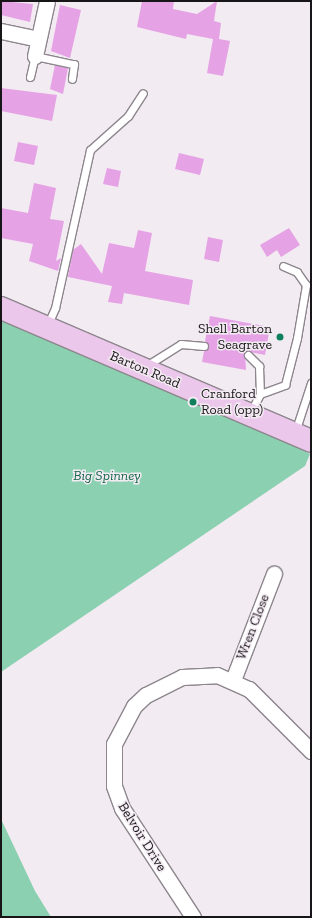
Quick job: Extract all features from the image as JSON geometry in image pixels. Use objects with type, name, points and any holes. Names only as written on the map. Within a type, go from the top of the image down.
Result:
[{"type":"main road","name":"Barton Road","points":[[1,308],[303,437]]},
{"type":"street","points":[[35,56],[46,1]]},
{"type":"street","points":[[1,31],[38,39]]},
{"type":"street","name":"Wren Close","points":[[233,680],[274,574]]},
{"type":"street","name":"Belvoir Drive","points":[[193,917],[122,808],[114,786],[114,744],[134,706],[163,685],[198,674],[233,680],[264,701],[311,751]]},
{"type":"lane","points":[[30,77],[35,56],[74,64],[72,79]]},
{"type":"lane","points":[[46,328],[55,308],[90,150],[128,116],[143,93]]},
{"type":"lane","points":[[260,394],[285,385],[297,338],[306,285],[297,272],[283,266]]},
{"type":"lane","points":[[143,369],[152,359],[181,344],[204,346]]},
{"type":"lane","points":[[248,355],[259,366],[260,394],[249,415]]},
{"type":"lane","points":[[303,437],[311,383]]},
{"type":"green space","name":"Big Spinney","points":[[1,316],[223,411],[310,454],[305,466],[1,672]]},
{"type":"green space","points":[[1,819],[35,891],[51,917],[1,917]]},
{"type":"building","points":[[1,1],[33,4],[30,22],[1,15]]},
{"type":"building","points":[[142,1],[174,1],[173,9],[197,14],[217,1],[214,21],[221,23],[219,39],[230,41],[223,76],[207,73],[213,39],[187,34],[186,39],[137,27]]},
{"type":"building","points":[[60,5],[81,10],[70,58],[51,51]]},
{"type":"building","points":[[55,65],[68,68],[63,94],[50,89]]},
{"type":"building","points":[[1,88],[57,95],[52,121],[1,111]]},
{"type":"building","points":[[18,142],[38,146],[34,165],[14,161]]},
{"type":"building","points":[[179,153],[204,159],[200,175],[175,169]]},
{"type":"building","points":[[107,168],[121,171],[118,187],[103,184]]},
{"type":"building","points":[[34,183],[56,188],[50,219],[64,221],[56,261],[61,258],[58,271],[29,261],[33,244],[1,238],[1,208],[28,213]]},
{"type":"building","points":[[289,228],[300,245],[281,257],[277,250],[267,257],[260,245]]},
{"type":"building","points":[[138,230],[152,233],[145,271],[193,280],[189,305],[124,293],[122,304],[108,302],[112,286],[68,277],[73,250],[81,244],[102,274],[109,243],[134,248]]},
{"type":"building","points":[[208,237],[223,240],[219,262],[204,259]]},
{"type":"building","points":[[210,316],[270,327],[265,355],[245,351],[246,370],[202,362],[204,351],[209,347],[205,341]]},
{"type":"place","name":"Shell Barton Seagrave","points":[[280,337]]},
{"type":"place","name":"Cranford Road (opp)","points":[[193,402]]}]
